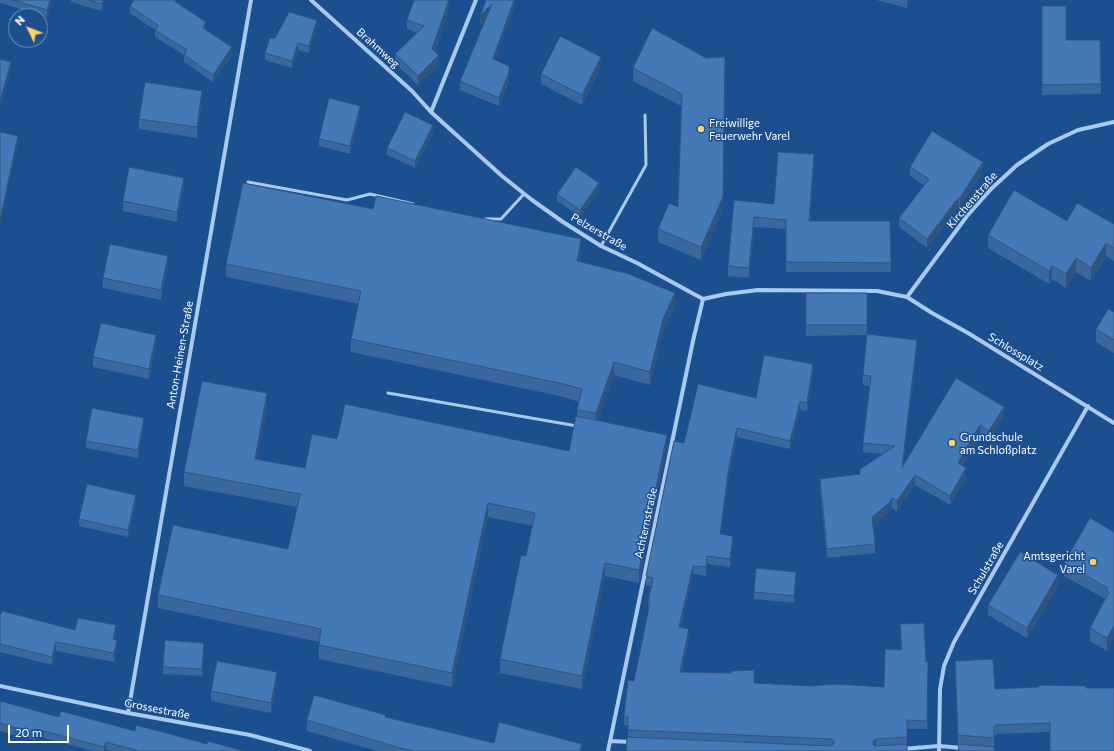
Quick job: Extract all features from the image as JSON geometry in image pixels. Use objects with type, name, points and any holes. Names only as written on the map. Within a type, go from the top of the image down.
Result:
[{"type":"street","name":"Anton-Heinen-Straße","points":[[128,713],[251,0]]},
{"type":"street","name":"Brahmweg","points":[[310,0],[412,91],[431,112]]},
{"type":"street","points":[[431,112],[476,0]]},
{"type":"street","name":"Pelzerstraße","points":[[431,112],[502,176],[563,222],[601,246],[637,263],[703,299]]},
{"type":"street","name":"Kirchenstraße","points":[[907,297],[967,216],[991,189],[1017,165],[1048,144],[1078,130],[1114,122]]},
{"type":"street","points":[[703,299],[726,294],[765,290],[877,291],[907,297]]},
{"type":"street","name":"Schlossplatz","points":[[907,297],[1114,423]]},
{"type":"street","name":"Achternstraße","points":[[608,751],[703,299]]},
{"type":"street","name":"Schulstraße","points":[[939,749],[940,689],[944,666],[954,642],[1088,406]]},
{"type":"street","name":"Grossestraße","points":[[0,686],[128,713],[250,735],[310,751]]},
{"type":"street","points":[[610,741],[634,742]]},
{"type":"street","points":[[900,749],[968,749]]},
{"type":"lane","points":[[601,246],[646,165],[645,115]]},
{"type":"lane","points":[[248,182],[347,200],[370,194],[415,204]]},
{"type":"lane","points":[[482,220],[501,219],[524,194]]},
{"type":"lane","points":[[388,393],[578,426]]},
{"type":"lane","points":[[664,442],[672,443]]},
{"type":"building","points":[[13,0],[50,0],[48,8],[40,8]]},
{"type":"building","points":[[89,0],[103,0],[102,4]]},
{"type":"building","points":[[134,0],[175,0],[174,1],[206,22],[203,28],[232,47],[213,75],[184,55],[187,50],[155,30],[158,25],[130,6]]},
{"type":"building","points":[[414,0],[449,0],[432,49],[439,55],[418,76],[395,54],[424,26],[407,20]]},
{"type":"building","points":[[486,0],[514,0],[493,59],[509,66],[509,72],[499,98],[460,81],[492,4],[480,16]]},
{"type":"building","points":[[1042,6],[1066,6],[1066,40],[1100,40],[1101,84],[1042,85]]},
{"type":"building","points":[[289,12],[317,20],[309,46],[298,43],[292,61],[265,53],[270,38],[275,38]]},
{"type":"building","points":[[652,28],[706,58],[725,57],[723,197],[701,247],[658,229],[669,203],[678,207],[682,94],[633,68]]},
{"type":"building","points":[[560,36],[601,57],[582,95],[541,74]]},
{"type":"building","points":[[0,59],[11,62],[0,101]]},
{"type":"building","points":[[145,82],[202,91],[197,127],[139,119]]},
{"type":"building","points":[[329,98],[360,106],[350,146],[319,139]]},
{"type":"building","points":[[405,112],[433,125],[415,161],[387,148]]},
{"type":"building","points":[[932,131],[983,162],[960,198],[959,197],[927,239],[899,218],[929,179],[910,167]]},
{"type":"building","points":[[0,132],[18,136],[0,220]]},
{"type":"building","points":[[778,152],[814,154],[809,221],[890,221],[891,263],[786,262],[786,220],[754,217],[749,268],[728,266],[734,200],[774,204]]},
{"type":"building","points":[[129,167],[184,178],[177,212],[123,201]]},
{"type":"building","points":[[576,167],[599,183],[580,210],[557,194]]},
{"type":"building","points":[[243,183],[373,209],[376,196],[581,239],[577,261],[629,274],[675,293],[663,319],[650,372],[614,362],[596,413],[577,410],[582,389],[351,339],[361,291],[226,264]]},
{"type":"building","points":[[1014,190],[1067,221],[1077,203],[1114,224],[1114,248],[1106,243],[1091,268],[1076,258],[1066,274],[1052,266],[1049,271],[988,235]]},
{"type":"building","points":[[110,244],[168,256],[161,290],[103,278]]},
{"type":"building","points":[[806,293],[867,293],[867,325],[806,325]]},
{"type":"building","points":[[1108,309],[1114,312],[1114,340],[1096,329]]},
{"type":"building","points":[[101,323],[156,335],[149,369],[93,357]]},
{"type":"building","points":[[867,334],[917,340],[902,468],[956,378],[1004,407],[989,431],[980,425],[958,463],[966,468],[950,496],[915,475],[897,501],[892,498],[889,503],[872,517],[875,544],[827,549],[820,479],[860,474],[860,469],[895,446],[863,443],[871,376],[863,375]]},
{"type":"building","points":[[764,355],[813,364],[807,403],[800,402],[790,441],[737,428],[729,467],[720,534],[733,536],[730,559],[707,556],[706,567],[693,566],[679,627],[689,629],[680,672],[731,673],[731,671],[754,670],[754,683],[812,686],[835,684],[884,687],[885,649],[902,650],[900,624],[924,623],[926,662],[928,662],[927,721],[907,720],[907,737],[876,739],[873,742],[873,745],[876,746],[907,744],[907,751],[626,751],[627,737],[831,746],[834,743],[831,739],[628,730],[628,717],[624,716],[628,680],[634,681],[650,603],[648,602],[653,578],[646,576],[674,441],[684,443],[698,384],[756,398]]},
{"type":"building","points":[[202,381],[267,393],[255,459],[305,468],[312,434],[337,439],[345,404],[569,451],[576,416],[667,435],[639,570],[605,563],[582,676],[500,659],[521,555],[526,556],[535,513],[488,503],[452,673],[319,645],[321,629],[158,595],[173,525],[288,549],[300,494],[184,472]]},
{"type":"building","points":[[92,408],[144,418],[138,450],[86,441]]},
{"type":"building","points":[[87,484],[136,495],[128,530],[79,519]]},
{"type":"building","points":[[1090,518],[1114,532],[1114,626],[1107,638],[1090,628],[1109,592],[1106,590],[1108,588],[1064,563]]},
{"type":"building","points":[[1020,552],[1058,575],[1027,628],[988,605]]},
{"type":"building","points":[[756,568],[796,572],[794,596],[754,592]]},
{"type":"building","points":[[2,611],[75,630],[78,618],[116,625],[113,639],[117,640],[114,653],[56,642],[52,657],[0,644],[0,614]]},
{"type":"building","points":[[165,640],[204,643],[202,669],[163,667]]},
{"type":"building","points":[[993,659],[995,689],[1039,687],[1039,685],[1114,688],[1114,751],[1050,751],[1050,723],[996,725],[996,727],[994,727],[994,738],[958,735],[955,661]]},
{"type":"building","points":[[217,661],[277,672],[271,703],[211,691]]},
{"type":"building","points":[[314,695],[386,715],[385,717],[494,743],[499,722],[582,744],[580,751],[415,751],[400,748],[307,720]]},
{"type":"building","points":[[0,701],[59,717],[61,711],[135,731],[136,725],[207,744],[208,741],[244,751],[139,751],[106,742],[104,747],[36,729],[35,733],[0,723]]},
{"type":"building","points":[[958,744],[994,747],[994,751],[959,751]]},
{"type":"place","name":"Freiwillige Feuerwehr Varel","points":[[701,129]]},
{"type":"place","name":"Grundschule am Schloßplatz","points":[[952,443]]},
{"type":"place","name":"Amtsgericht Varel","points":[[1093,562]]}]
